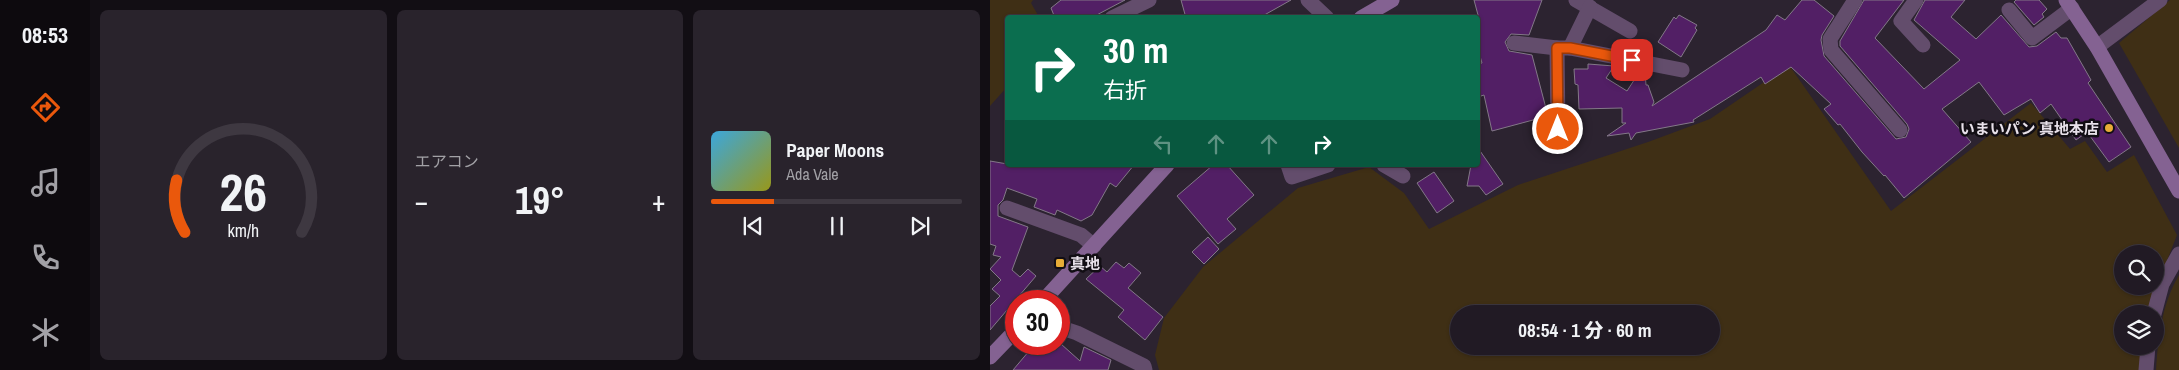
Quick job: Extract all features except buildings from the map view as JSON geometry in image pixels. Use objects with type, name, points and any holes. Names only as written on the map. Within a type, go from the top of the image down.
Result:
[{"type":"main road","points":[[1366,15],[1392,0]]},
{"type":"main road","points":[[2069,4],[2097,47],[2179,191]]},
{"type":"main road","points":[[1053,290],[1165,167]]},
{"type":"main road","points":[[990,357],[1005,341]]},
{"type":"street","points":[[1118,15],[1149,0]]},
{"type":"street","points":[[1308,0],[1325,15]]},
{"type":"street","points":[[1576,0],[1630,31]]},
{"type":"street","points":[[1854,0],[1830,39],[1831,50],[1900,130]]},
{"type":"street","points":[[1916,0],[1901,21],[1923,45]]},
{"type":"street","points":[[2097,47],[2160,0]]},
{"type":"street","points":[[2009,10],[2032,38],[2069,4]]},
{"type":"street","points":[[1558,129],[1563,48],[1590,7]]},
{"type":"street","points":[[1514,43],[1563,48],[1682,70]]},
{"type":"street","points":[[1289,167],[1292,177],[1322,167]]},
{"type":"street","points":[[1387,167],[1403,176]]},
{"type":"street","points":[[1007,208],[1081,235],[1094,246]]},
{"type":"street","points":[[2156,305],[2162,284],[2179,254]]},
{"type":"street","points":[[1070,331],[1144,366],[1145,370]]},
{"type":"street","points":[[2146,370],[2147,355]]},
{"type":"shaded area","points":[[990,0],[1033,0],[1031,3],[1038,15],[1005,15],[1005,89],[990,106]]},
{"type":"shaded area","points":[[2170,0],[2179,0],[2179,148],[2119,43]]},
{"type":"shaded area","points":[[1789,65],[1891,211],[2031,103],[2070,149],[2085,141],[2107,172],[2134,155],[2177,235],[2164,268],[2164,245],[2114,245],[2114,295],[2153,295],[2150,305],[2114,305],[2114,355],[2141,355],[2140,370],[1159,370],[1155,355],[1164,318],[1203,267],[1298,188],[1369,167],[1404,193],[1429,229],[1518,185],[1648,142],[1710,119]]},
{"type":"shaded area","points":[[2179,275],[2179,370],[2156,370],[2157,355],[2164,355],[2164,313],[2173,286]]},
{"type":"place","name":"いまいパン 真地本店","points":[[2109,128]]},
{"type":"place","name":"真地","points":[[1060,263]]},
{"type":"route","points":[[1558,129],[1557,48],[1570,48],[1632,60]]}]
